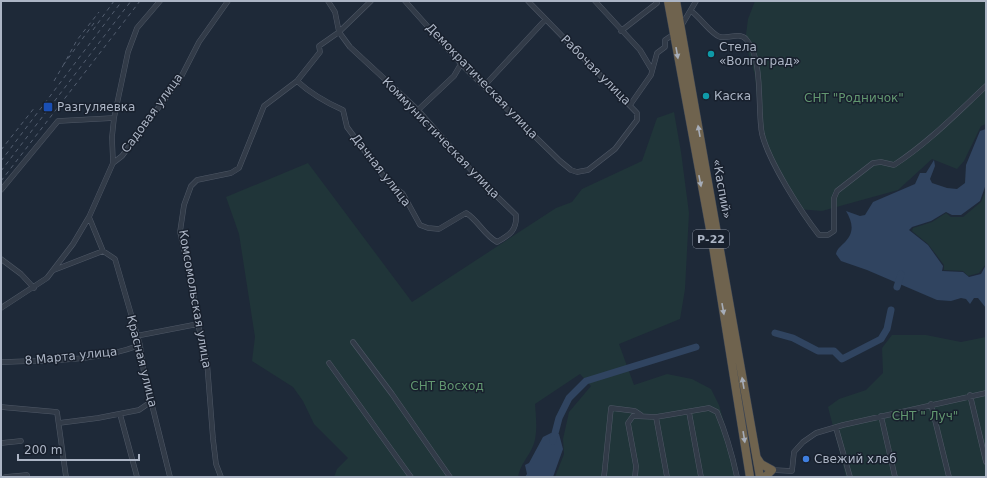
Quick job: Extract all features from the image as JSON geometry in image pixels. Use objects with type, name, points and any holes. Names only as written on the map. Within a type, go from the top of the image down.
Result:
[{"type":"highway","name":"«Каспий»","points":[[668,1],[680,28],[760,477]]},
{"type":"highway","name":"«Каспий»","points":[[676,1],[748,475]]},
{"type":"highway","points":[[756,458],[761,464],[772,470],[765,477]]},
{"type":"street","points":[[1,308],[34,288],[54,270],[73,244],[89,217],[113,163],[112,137],[114,118],[128,52],[137,28],[160,1]]},
{"type":"street","name":"Садовая улица","points":[[113,163],[122,156],[180,78],[199,42],[228,1]]},
{"type":"street","points":[[328,1],[336,12],[339,32]]},
{"type":"street","points":[[339,32],[371,1]]},
{"type":"street","name":"Демократическая улица","points":[[405,1],[461,64],[485,85],[560,161]]},
{"type":"street","name":"Рабочая улица","points":[[528,1],[630,105],[636,113],[637,120],[616,148],[588,170],[578,172],[571,170],[560,161]]},
{"type":"street","points":[[595,1],[640,50],[652,70]]},
{"type":"street","points":[[621,31],[657,3],[656,1]]},
{"type":"street","points":[[630,105],[652,70],[657,53],[665,47],[665,40],[680,28],[696,1]]},
{"type":"street","points":[[691,11],[703,20],[715,35],[727,37],[740,35],[745,38],[750,46],[758,85],[762,134],[778,172],[819,235],[828,235],[834,231],[834,198],[837,191],[874,163],[881,162],[894,165],[906,157],[936,133],[986,86]]},
{"type":"street","points":[[485,85],[545,20]]},
{"type":"street","name":"Комсомольская улица","points":[[221,477],[216,464],[207,362],[180,232],[184,205],[191,186],[197,180],[231,174],[239,168],[264,106],[297,81],[320,52],[319,46],[339,32]]},
{"type":"street","name":"Коммунистическая улица","points":[[339,32],[350,46],[418,110],[478,178],[516,215],[515,229],[508,236]]},
{"type":"street","points":[[418,110],[454,76],[461,64]]},
{"type":"street","name":"Дачная улица","points":[[297,81],[308,92],[343,110],[347,127],[388,182],[403,194],[420,225],[428,228],[439,229],[466,213],[472,217],[491,239],[497,242],[508,236]]},
{"type":"street","points":[[1,190],[58,121],[114,118]]},
{"type":"street","name":"Красная улица","points":[[89,217],[103,251],[115,259],[136,336],[140,345],[170,477]]},
{"type":"street","points":[[54,270],[103,251]]},
{"type":"street","points":[[1,259],[21,274],[34,288]]},
{"type":"street","points":[[136,336],[198,324]]},
{"type":"street","points":[[353,342],[392,394],[450,477]]},
{"type":"street","name":"8 Марта улица","points":[[1,362],[70,359],[125,351],[140,345]]},
{"type":"street","points":[[329,363],[411,477]]},
{"type":"street","points":[[793,477],[792,471],[794,452],[803,442],[816,433],[843,425],[986,392]]},
{"type":"street","points":[[970,395],[986,462]]},
{"type":"street","points":[[59,423],[139,410],[152,401]]},
{"type":"street","points":[[932,404],[949,477]]},
{"type":"street","points":[[1,407],[58,412],[66,477]]},
{"type":"street","points":[[604,477],[611,408],[635,411],[642,416]]},
{"type":"street","points":[[635,477],[636,466],[628,423],[633,416],[656,417],[709,408],[717,412],[732,454],[737,477]]},
{"type":"street","points":[[689,412],[701,477]]},
{"type":"street","points":[[120,414],[137,477]]},
{"type":"street","points":[[881,416],[895,477]]},
{"type":"street","points":[[656,417],[667,477]]},
{"type":"street","points":[[836,428],[850,477]]},
{"type":"street","points":[[1,443],[21,441]]},
{"type":"street","points":[[772,470],[792,471]]},
{"type":"street","points":[[5,477],[27,475]]},
{"type":"green space","name":"СНТ \"Родничок\"","points":[[755,1],[986,1],[986,124],[981,126],[964,161],[957,169],[932,159],[898,190],[822,211],[798,209],[771,163],[760,134],[755,75],[745,42],[748,19]]},
{"type":"green space","name":"СНТ Восход","points":[[674,112],[689,213],[685,289],[680,319],[619,344],[634,385],[667,374],[692,379],[711,389],[719,405],[739,477],[555,477],[564,454],[563,439],[569,412],[591,386],[580,374],[535,404],[535,441],[518,477],[334,477],[337,469],[348,458],[314,424],[303,401],[293,387],[252,361],[255,337],[239,234],[226,197],[308,163],[412,302],[556,208],[572,202],[582,189],[642,161],[657,118]]},
{"type":"green space","points":[[986,190],[986,264],[979,273],[968,276],[963,271],[944,270],[944,265],[928,244],[912,231],[913,228],[932,222],[946,213],[951,217],[963,217],[981,202]]},
{"type":"green space","name":"СНТ \" Луч\"","points":[[892,335],[926,335],[961,342],[986,337],[986,477],[846,477],[828,407],[839,399],[866,390],[883,373],[882,348]]},
{"type":"water","points":[[986,129],[986,184],[980,201],[961,215],[952,215],[946,212],[931,221],[912,227],[909,230],[928,245],[943,266],[942,271],[963,272],[969,277],[981,274],[986,265],[986,308],[978,298],[974,298],[970,304],[966,299],[961,298],[951,301],[937,300],[867,270],[841,261],[836,252],[850,236],[852,228],[846,211],[860,216],[865,215],[873,202],[915,184],[920,173],[926,173],[934,160],[935,166],[930,179],[932,183],[947,188],[957,189],[965,183],[966,165],[980,131]]},
{"type":"water","points":[[551,433],[559,434],[563,449],[553,477],[525,477],[527,474],[525,465],[529,463],[543,437]]},
{"type":"waterway","points":[[897,287],[901,274]]},
{"type":"waterway","points":[[775,333],[793,338],[818,351],[834,351],[842,359],[881,339],[887,329],[891,310]]},
{"type":"waterway","points":[[553,441],[559,418],[569,398],[586,381],[696,347]]},
{"type":"railway","points":[[93,30],[114,1]]},
{"type":"railway","points":[[1,161],[122,1]]},
{"type":"railway","points":[[1,171],[131,1]]},
{"type":"railway","points":[[1,181],[140,1]]},
{"type":"railway","points":[[94,23],[64,64],[77,40],[99,12]]},
{"type":"railway","points":[[54,81],[64,64]]},
{"type":"railway","points":[[1,150],[35,107]]},
{"type":"place","name":"Стела «Волгоград»","points":[[711,54]]},
{"type":"place","name":"Каска","points":[[706,96]]},
{"type":"place","name":"Разгуляевка","points":[[48,107]]},
{"type":"place","name":"Свежий хлеб","points":[[806,459]]}]
